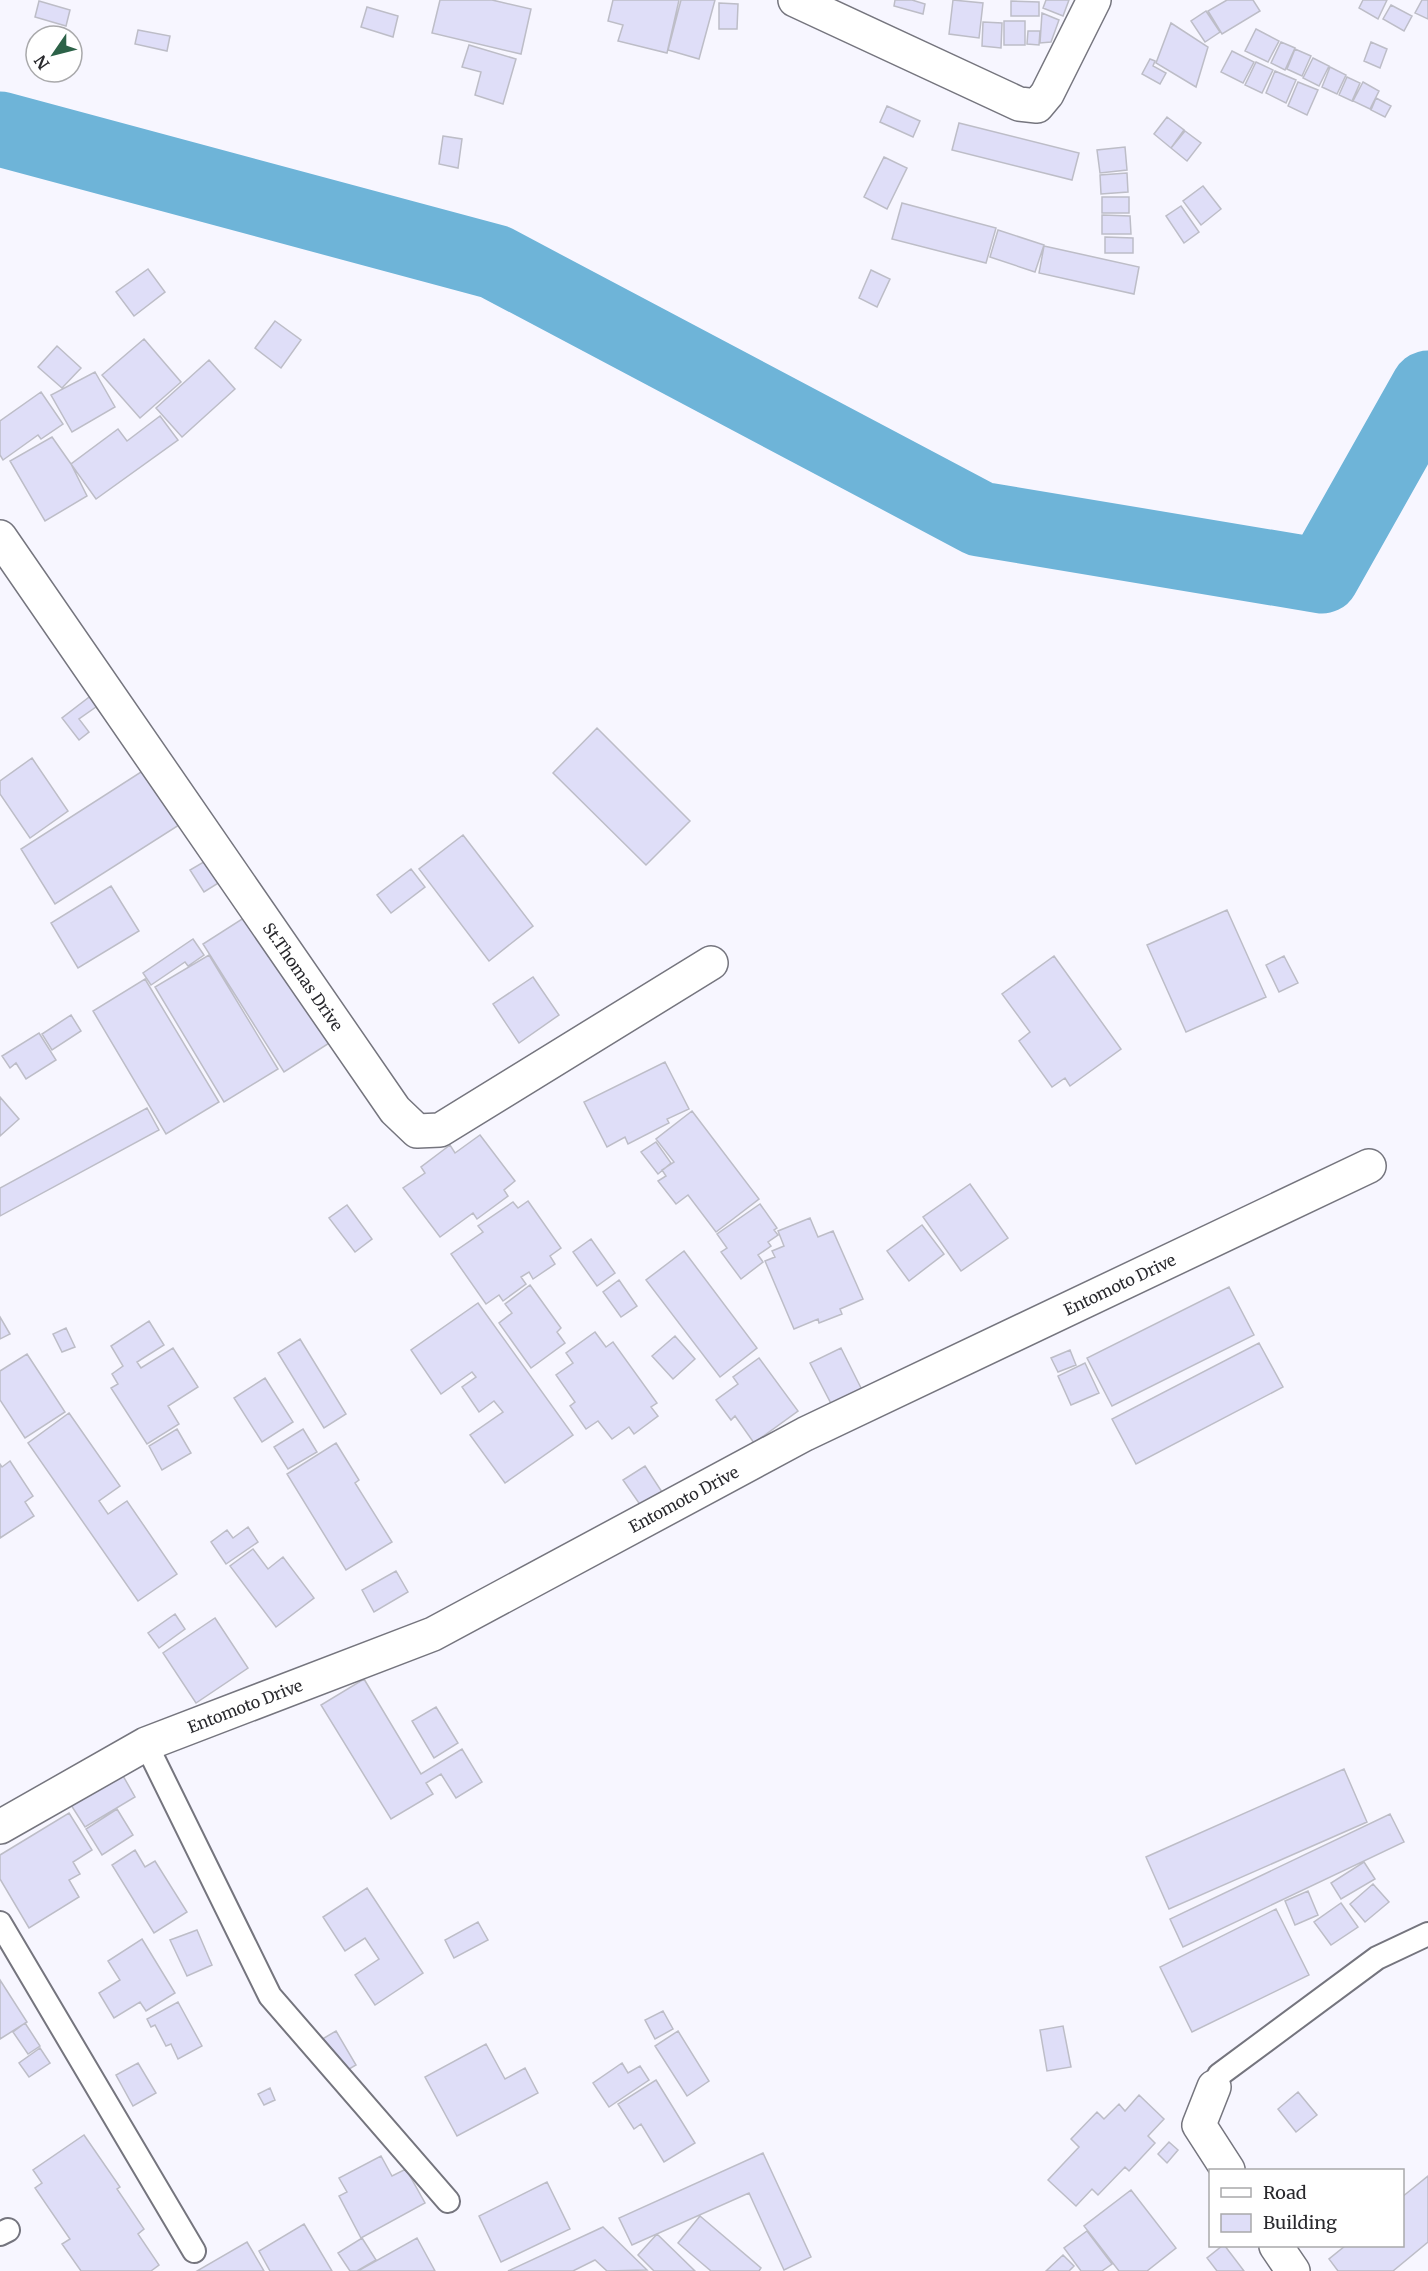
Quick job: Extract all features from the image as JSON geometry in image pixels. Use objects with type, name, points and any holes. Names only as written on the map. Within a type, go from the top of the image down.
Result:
[{"type":"street","points":[[795,0],[1019,104],[1037,106],[1047,94],[1094,0]]},
{"type":"street","name":"St.Thomas Drive","points":[[0,537],[395,1110],[417,1131],[440,1130],[711,963]]},
{"type":"street","name":"Entomoto Drive","points":[[0,1827],[146,1744],[433,1634],[805,1434],[1369,1166]]},
{"type":"street","points":[[1214,2086],[1199,2125],[1227,2169]]},
{"type":"street","points":[[1277,2247],[1293,2271]]},
{"type":"lane","points":[[146,1744],[270,1995],[448,2201]]},
{"type":"lane","points":[[0,1923],[194,2251]]},
{"type":"lane","points":[[1214,2086],[1219,2075],[1377,1958],[1428,1934]]},
{"type":"building","points":[[440,0],[492,0],[531,9],[521,54],[432,33]]},
{"type":"building","points":[[613,0],[679,0],[667,53],[618,41],[623,25],[608,21]]},
{"type":"building","points":[[681,0],[715,0],[699,59],[668,50]]},
{"type":"building","points":[[895,0],[912,0],[925,4],[923,14],[894,6]]},
{"type":"building","points":[[953,0],[983,3],[979,38],[949,34]]},
{"type":"building","points":[[1046,0],[1069,0],[1063,16],[1043,8]]},
{"type":"building","points":[[1227,0],[1253,0],[1260,11],[1222,34],[1208,11]]},
{"type":"building","points":[[1363,0],[1387,0],[1378,19],[1359,8]]},
{"type":"building","points":[[1422,0],[1428,0],[1428,19],[1415,13]]},
{"type":"building","points":[[39,1],[70,10],[66,24],[35,17]]},
{"type":"building","points":[[1011,1],[1039,2],[1039,16],[1011,16]]},
{"type":"building","points":[[719,3],[738,4],[737,29],[719,29]]},
{"type":"building","points":[[1391,5],[1412,16],[1404,31],[1383,19]]},
{"type":"building","points":[[367,7],[398,16],[393,37],[361,27]]},
{"type":"building","points":[[1206,11],[1220,32],[1205,42],[1191,21]]},
{"type":"building","points":[[1042,13],[1059,20],[1051,42],[1040,43]]},
{"type":"building","points":[[1004,21],[1025,21],[1025,45],[1004,45]]},
{"type":"building","points":[[983,22],[1002,23],[1001,48],[982,46]]},
{"type":"building","points":[[1171,23],[1208,47],[1196,87],[1156,63]]},
{"type":"building","points":[[1256,29],[1279,41],[1268,62],[1245,51]]},
{"type":"building","points":[[138,30],[170,36],[167,51],[135,44]]},
{"type":"building","points":[[1028,31],[1040,31],[1039,45],[1027,44]]},
{"type":"building","points":[[1281,42],[1295,48],[1285,70],[1271,63]]},
{"type":"building","points":[[1371,42],[1387,49],[1380,68],[1364,61]]},
{"type":"building","points":[[469,45],[516,59],[503,104],[475,95],[481,72],[462,67]]},
{"type":"building","points":[[1295,49],[1311,56],[1302,76],[1287,69]]},
{"type":"building","points":[[1232,51],[1254,62],[1243,83],[1221,72]]},
{"type":"building","points":[[1313,58],[1329,66],[1319,86],[1303,78]]},
{"type":"building","points":[[1150,59],[1155,61],[1153,66],[1166,73],[1160,84],[1142,74]]},
{"type":"building","points":[[1256,62],[1273,70],[1262,93],[1245,85]]},
{"type":"building","points":[[1330,67],[1346,75],[1337,94],[1322,87]]},
{"type":"building","points":[[1275,71],[1296,80],[1286,103],[1266,93]]},
{"type":"building","points":[[1347,77],[1360,83],[1352,101],[1339,95]]},
{"type":"building","points":[[1298,82],[1318,90],[1307,115],[1288,106]]},
{"type":"building","points":[[1363,82],[1379,91],[1370,109],[1353,101]]},
{"type":"building","points":[[1376,98],[1391,106],[1385,117],[1371,110]]},
{"type":"building","points":[[887,106],[920,121],[913,137],[880,122]]},
{"type":"building","points":[[1167,117],[1184,130],[1171,148],[1154,134]]},
{"type":"building","points":[[959,123],[1079,153],[1072,180],[952,150]]},
{"type":"building","points":[[1185,131],[1201,143],[1187,161],[1171,148]]},
{"type":"building","points":[[443,136],[462,139],[458,168],[439,164]]},
{"type":"building","points":[[1125,147],[1127,170],[1100,173],[1097,150]]},
{"type":"building","points":[[884,157],[907,168],[887,209],[864,197]]},
{"type":"building","points":[[1127,173],[1128,192],[1101,194],[1100,175]]},
{"type":"building","points":[[1203,186],[1221,209],[1201,225],[1183,201]]},
{"type":"building","points":[[1102,197],[1129,197],[1129,213],[1102,213]]},
{"type":"building","points":[[902,203],[996,228],[986,263],[892,239]]},
{"type":"building","points":[[1181,206],[1199,232],[1184,243],[1166,216]]},
{"type":"building","points":[[1102,215],[1130,216],[1131,234],[1102,234]]},
{"type":"building","points":[[998,230],[1044,245],[1035,272],[990,257]]},
{"type":"building","points":[[1105,237],[1133,238],[1133,253],[1105,253]]},
{"type":"building","points":[[1044,246],[1139,267],[1134,294],[1039,273]]},
{"type":"building","points":[[148,269],[165,292],[134,316],[116,292]]},
{"type":"building","points":[[871,270],[890,279],[877,307],[859,298]]},
{"type":"building","points":[[275,321],[301,340],[281,368],[255,348]]},
{"type":"building","points":[[144,339],[181,382],[140,418],[102,375]]},
{"type":"building","points":[[57,346],[81,368],[62,388],[38,367]]},
{"type":"building","points":[[209,360],[235,389],[182,437],[156,408]]},
{"type":"building","points":[[95,372],[115,407],[72,432],[51,395]]},
{"type":"building","points":[[41,392],[63,424],[41,439],[38,435],[3,460],[0,455],[0,421]]},
{"type":"building","points":[[160,416],[178,440],[96,499],[71,464],[118,429],[127,441]]},
{"type":"building","points":[[52,437],[71,464],[87,496],[45,521],[10,461]]},
{"type":"building","points":[[97,691],[115,714],[106,720],[96,707],[79,719],[89,732],[79,740],[62,718]]},
{"type":"building","points":[[597,728],[690,821],[646,865],[553,773]]},
{"type":"building","points":[[32,758],[68,811],[30,838],[0,794],[0,781]]},
{"type":"building","points":[[155,763],[190,818],[55,904],[21,849]]},
{"type":"building","points":[[463,835],[533,926],[489,961],[419,869]]},
{"type":"building","points":[[207,860],[220,882],[204,892],[190,870]]},
{"type":"building","points":[[411,869],[425,887],[391,913],[377,895]]},
{"type":"building","points":[[111,886],[139,931],[78,968],[51,923]]},
{"type":"building","points":[[1227,910],[1266,997],[1186,1032],[1147,945]]},
{"type":"building","points":[[253,912],[334,1040],[284,1072],[203,944]]},
{"type":"building","points":[[193,939],[204,955],[188,966],[185,962],[151,985],[143,973]]},
{"type":"building","points":[[209,955],[278,1069],[224,1102],[155,987]]},
{"type":"building","points":[[1054,956],[1121,1049],[1070,1086],[1065,1078],[1052,1087],[1019,1041],[1030,1032],[1002,994]]},
{"type":"building","points":[[1284,956],[1298,983],[1279,992],[1266,965]]},
{"type":"building","points":[[533,977],[559,1015],[519,1043],[493,1004]]},
{"type":"building","points":[[145,979],[219,1102],[166,1134],[93,1011]]},
{"type":"building","points":[[71,1015],[81,1031],[52,1050],[42,1034]]},
{"type":"building","points":[[39,1033],[56,1060],[26,1079],[16,1063],[10,1068],[2,1056]]},
{"type":"building","points":[[665,1062],[689,1109],[667,1119],[669,1123],[628,1144],[625,1137],[607,1147],[584,1102]]},
{"type":"building","points":[[0,1097],[19,1119],[0,1136]]},
{"type":"building","points":[[147,1108],[159,1130],[0,1216],[0,1188]]},
{"type":"building","points":[[692,1111],[759,1199],[716,1232],[688,1195],[676,1204],[658,1181],[666,1176],[662,1170],[674,1162],[656,1139]]},
{"type":"building","points":[[480,1135],[515,1181],[504,1190],[508,1196],[477,1219],[473,1213],[440,1237],[403,1188],[425,1173],[421,1167],[450,1145],[455,1153]]},
{"type":"building","points":[[656,1142],[671,1163],[658,1174],[641,1152]]},
{"type":"building","points":[[970,1184],[1008,1238],[961,1271],[923,1217]]},
{"type":"building","points":[[528,1201],[561,1248],[550,1256],[555,1264],[533,1279],[529,1272],[521,1277],[526,1284],[503,1301],[499,1295],[486,1304],[451,1254],[483,1232],[478,1226],[513,1202],[518,1208]]},
{"type":"building","points":[[760,1204],[777,1228],[774,1230],[778,1235],[768,1242],[771,1246],[758,1255],[763,1262],[741,1279],[721,1252],[727,1248],[717,1234]]},
{"type":"building","points":[[347,1205],[372,1239],[355,1252],[329,1218]]},
{"type":"building","points":[[810,1218],[818,1237],[833,1231],[863,1299],[840,1309],[842,1314],[819,1323],[818,1319],[794,1329],[765,1261],[775,1257],[772,1251],[784,1246],[778,1231]]},
{"type":"building","points":[[922,1225],[944,1254],[909,1281],[887,1251]]},
{"type":"building","points":[[591,1239],[615,1273],[597,1286],[573,1252]]},
{"type":"building","points":[[684,1251],[757,1348],[720,1377],[646,1280]]},
{"type":"building","points":[[619,1280],[637,1306],[621,1317],[603,1292]]},
{"type":"building","points":[[530,1285],[561,1328],[557,1332],[565,1343],[531,1368],[499,1323],[512,1313],[505,1304]]},
{"type":"building","points":[[1229,1287],[1254,1335],[1112,1406],[1087,1358]]},
{"type":"building","points":[[478,1303],[573,1435],[505,1483],[470,1435],[503,1412],[494,1401],[479,1412],[462,1387],[476,1377],[472,1372],[441,1394],[411,1350]]},
{"type":"building","points":[[0,1317],[10,1334],[0,1339]]},
{"type":"building","points":[[149,1321],[164,1345],[137,1362],[141,1368],[173,1348],[198,1387],[168,1406],[179,1424],[147,1444],[111,1388],[118,1384],[112,1374],[123,1366],[111,1346]]},
{"type":"building","points":[[66,1328],[75,1347],[62,1352],[53,1334]]},
{"type":"building","points":[[595,1332],[606,1347],[613,1342],[657,1403],[651,1407],[658,1416],[634,1434],[629,1427],[612,1439],[598,1421],[586,1429],[570,1406],[575,1402],[556,1375],[573,1363],[566,1353]]},
{"type":"building","points":[[675,1336],[695,1359],[673,1379],[652,1356]]},
{"type":"building","points":[[300,1339],[346,1414],[324,1428],[278,1353]]},
{"type":"building","points":[[1259,1343],[1283,1387],[1136,1464],[1112,1419]]},
{"type":"building","points":[[841,1348],[867,1400],[837,1415],[810,1363]]},
{"type":"building","points":[[1070,1350],[1076,1365],[1058,1372],[1051,1358]]},
{"type":"building","points":[[27,1354],[65,1412],[25,1438],[0,1400],[0,1371]]},
{"type":"building","points":[[759,1358],[798,1411],[754,1443],[735,1416],[731,1420],[716,1400],[738,1384],[733,1377]]},
{"type":"building","points":[[1085,1363],[1099,1393],[1071,1405],[1058,1376]]},
{"type":"building","points":[[265,1378],[293,1422],[262,1442],[234,1398]]},
{"type":"building","points":[[69,1413],[120,1486],[99,1501],[108,1514],[127,1501],[177,1574],[138,1601],[28,1443]]},
{"type":"building","points":[[177,1429],[191,1453],[162,1470],[149,1446]]},
{"type":"building","points":[[303,1429],[317,1452],[288,1469],[274,1447]]},
{"type":"building","points":[[336,1443],[359,1480],[355,1483],[392,1542],[346,1570],[287,1474]]},
{"type":"building","points":[[10,1461],[33,1496],[25,1502],[34,1516],[0,1538],[0,1464],[2,1467]]},
{"type":"building","points":[[645,1466],[662,1492],[641,1506],[623,1480]]},
{"type":"building","points":[[248,1527],[258,1542],[226,1564],[211,1542],[227,1530],[233,1538]]},
{"type":"building","points":[[253,1549],[268,1569],[283,1557],[314,1598],[276,1627],[230,1566]]},
{"type":"building","points":[[396,1571],[408,1592],[374,1612],[362,1590]]},
{"type":"building","points":[[175,1614],[185,1629],[159,1648],[148,1633]]},
{"type":"building","points":[[215,1618],[248,1668],[196,1703],[163,1653]]},
{"type":"building","points":[[364,1679],[421,1774],[462,1749],[482,1782],[456,1798],[441,1774],[426,1783],[433,1794],[391,1819],[321,1705]]},
{"type":"building","points":[[436,1707],[458,1743],[434,1758],[412,1721]]},
{"type":"building","points":[[1344,1769],[1367,1822],[1169,1909],[1146,1857]]},
{"type":"building","points":[[122,1774],[135,1797],[85,1827],[71,1805]]},
{"type":"building","points":[[117,1809],[133,1835],[102,1855],[86,1829]]},
{"type":"building","points":[[69,1813],[92,1850],[73,1862],[80,1874],[69,1880],[79,1897],[29,1928],[0,1879],[0,1855]]},
{"type":"building","points":[[1390,1814],[1404,1842],[1183,1947],[1170,1919]]},
{"type":"building","points":[[135,1850],[145,1867],[155,1861],[187,1912],[154,1933],[112,1865]]},
{"type":"building","points":[[1364,1862],[1375,1879],[1341,1899],[1331,1883]]},
{"type":"building","points":[[1373,1884],[1389,1902],[1365,1922],[1350,1904]]},
{"type":"building","points":[[367,1888],[423,1973],[375,2005],[355,1975],[379,1959],[365,1938],[345,1951],[323,1917]]},
{"type":"building","points":[[1308,1891],[1318,1915],[1295,1925],[1285,1901]]},
{"type":"building","points":[[1341,1903],[1358,1927],[1331,1945],[1314,1922]]},
{"type":"building","points":[[1276,1909],[1309,1975],[1192,2032],[1160,1967]]},
{"type":"building","points":[[478,1922],[488,1940],[454,1958],[445,1940]]},
{"type":"building","points":[[197,1930],[212,1965],[187,1976],[170,1940]]},
{"type":"building","points":[[142,1939],[175,1993],[146,2011],[140,2002],[114,2018],[99,1993],[120,1980],[108,1961]]},
{"type":"building","points":[[0,1980],[27,2022],[0,2039]]},
{"type":"building","points":[[178,2002],[202,2046],[178,2059],[171,2044],[166,2046],[155,2025],[151,2027],[147,2019]]},
{"type":"building","points":[[663,2011],[673,2029],[655,2039],[645,2020]]},
{"type":"building","points":[[25,2023],[40,2046],[28,2054],[13,2032]]},
{"type":"building","points":[[1063,2026],[1071,2067],[1047,2071],[1040,2030]]},
{"type":"building","points":[[336,2031],[356,2065],[339,2075],[319,2041]]},
{"type":"building","points":[[678,2031],[709,2081],[687,2096],[655,2046]]},
{"type":"building","points":[[486,2044],[505,2079],[525,2068],[538,2093],[457,2136],[425,2077]]},
{"type":"building","points":[[40,2048],[50,2063],[29,2077],[19,2063]]},
{"type":"building","points":[[138,2063],[156,2093],[133,2106],[116,2075]]},
{"type":"building","points":[[622,2063],[628,2073],[640,2066],[649,2080],[609,2107],[593,2083]]},
{"type":"building","points":[[656,2080],[695,2143],[664,2162],[641,2124],[634,2129],[618,2104]]},
{"type":"building","points":[[270,2088],[275,2100],[264,2105],[258,2094]]},
{"type":"building","points":[[1298,2092],[1317,2115],[1296,2132],[1278,2109]]},
{"type":"building","points":[[1139,2095],[1164,2119],[1148,2136],[1155,2143],[1129,2171],[1125,2167],[1098,2195],[1092,2189],[1076,2206],[1048,2180],[1079,2147],[1071,2139],[1097,2112],[1104,2119],[1119,2104],[1125,2111]]},
{"type":"building","points":[[84,2135],[120,2187],[117,2189],[144,2229],[138,2234],[159,2265],[151,2271],[81,2271],[62,2244],[70,2239],[35,2188],[42,2183],[33,2170]]},
{"type":"building","points":[[1169,2142],[1178,2150],[1167,2163],[1158,2154]]},
{"type":"building","points":[[763,2153],[811,2257],[784,2270],[749,2193],[632,2245],[619,2218]]},
{"type":"building","points":[[381,2156],[392,2176],[406,2169],[425,2203],[361,2238],[339,2196],[347,2192],[339,2178]]},
{"type":"building","points":[[1428,2176],[1428,2242],[1393,2271],[1338,2271],[1329,2259],[1344,2247],[1404,2247],[1404,2195]]},
{"type":"building","points":[[547,2182],[570,2229],[501,2262],[479,2216]]},
{"type":"building","points":[[1131,2190],[1176,2248],[1147,2271],[1119,2271],[1084,2226]]},
{"type":"building","points":[[700,2216],[761,2268],[759,2271],[711,2271],[678,2243]]},
{"type":"building","points":[[304,2224],[332,2271],[270,2271],[259,2251]]},
{"type":"building","points":[[603,2227],[647,2270],[607,2271],[595,2260],[573,2271],[508,2271]]},
{"type":"building","points":[[1087,2231],[1112,2264],[1102,2271],[1081,2271],[1064,2248]]},
{"type":"building","points":[[657,2234],[695,2271],[654,2271],[638,2255]]},
{"type":"building","points":[[362,2238],[376,2260],[357,2271],[350,2271],[338,2253]]},
{"type":"building","points":[[417,2238],[435,2271],[358,2271]]},
{"type":"building","points":[[247,2242],[264,2271],[197,2271]]},
{"type":"building","points":[[1221,2247],[1226,2247],[1244,2271],[1217,2271],[1207,2258]]},
{"type":"building","points":[[1063,2255],[1074,2266],[1069,2271],[1046,2271]]},
{"type":"waterway","points":[[0,129],[495,262],[980,519],[1322,576],[1428,388]]}]
